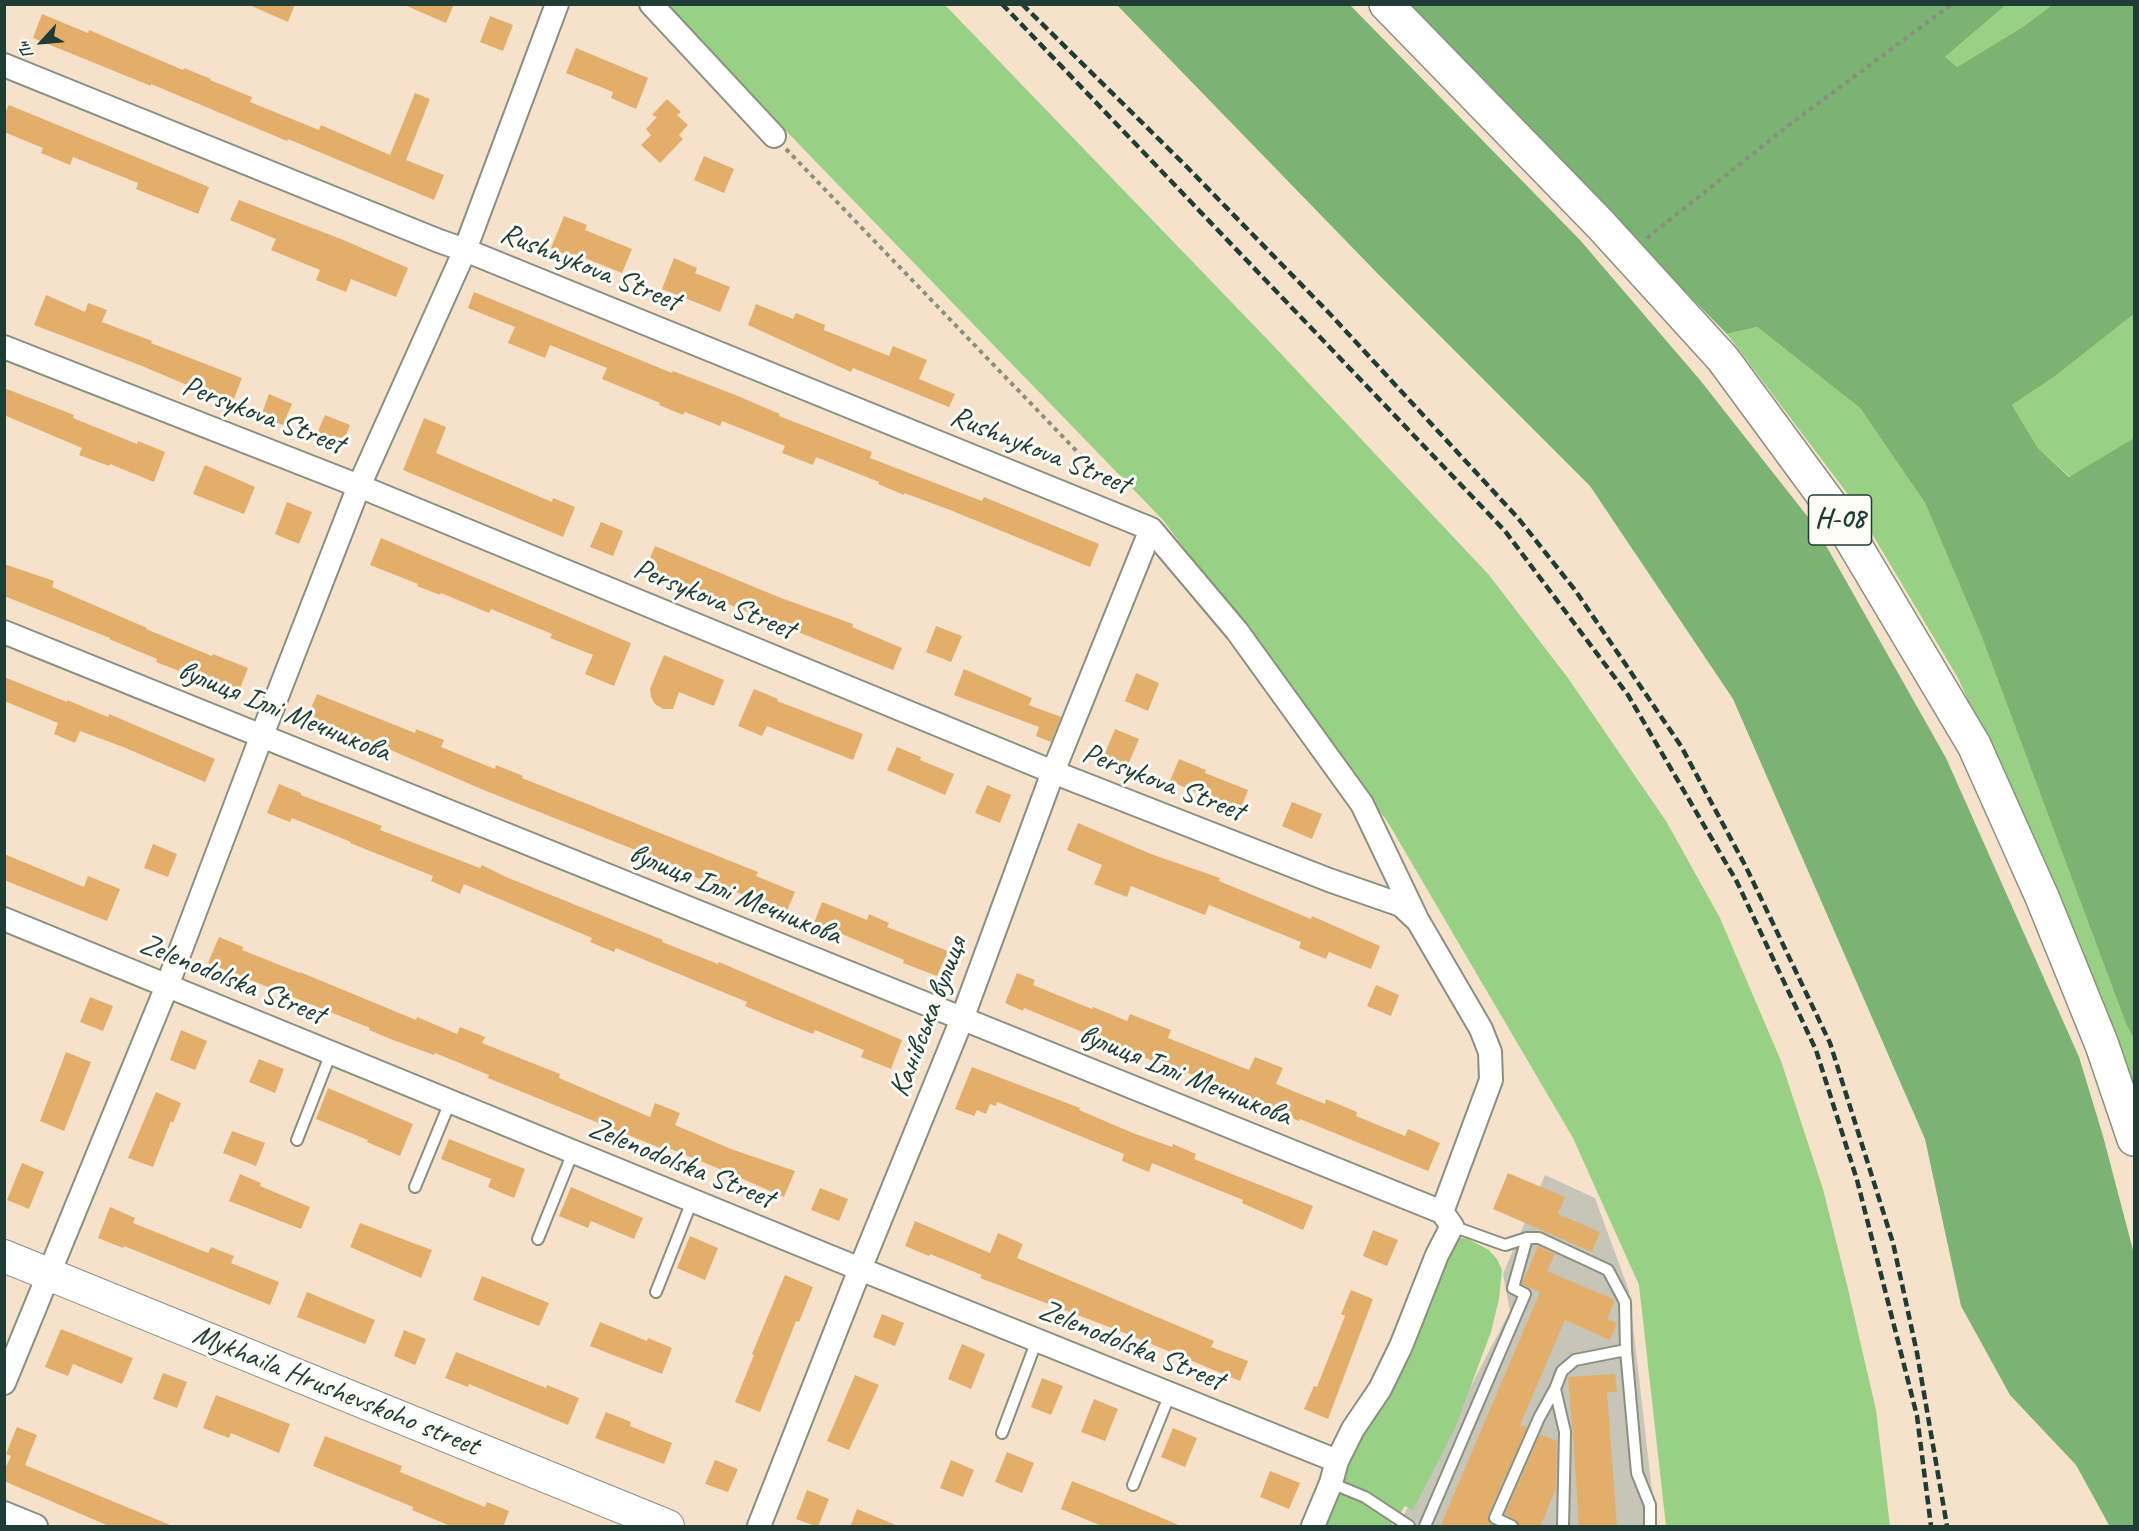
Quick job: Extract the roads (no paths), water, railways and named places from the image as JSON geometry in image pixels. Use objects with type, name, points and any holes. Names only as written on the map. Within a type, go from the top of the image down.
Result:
[{"type":"main road","name":"Н-08","points":[[1386,4],[1627,253],[1724,359],[1834,510],[1974,745],[2042,897],[2102,1045],[2134,1139]]},
{"type":"street","points":[[4,1383],[168,986],[359,486],[465,250],[557,4]]},
{"type":"street","points":[[651,4],[774,136]]},
{"type":"street","name":"Rushnykova Street","points":[[4,65],[1151,529]]},
{"type":"street","name":"Persykova Street","points":[[4,347],[359,486],[1053,772],[1329,880],[1401,905],[1418,921]]},
{"type":"street","points":[[1151,529],[1237,631],[1362,804],[1418,921],[1481,1029],[1490,1052],[1491,1080],[1437,1254],[1401,1346],[1380,1389],[1353,1429],[1336,1461],[1331,1483],[1313,1527]]},
{"type":"street","name":"Канівська вулиця","points":[[759,1527],[860,1269],[962,1019],[1053,772],[1151,529]]},
{"type":"street","name":"вулиця Іллі Мечникова","points":[[4,632],[962,1019],[1447,1219]]},
{"type":"street","name":"Zelenodolska Street","points":[[4,919],[1036,1341],[1336,1461]]},
{"type":"street","name":"Mykhaila Hrushevskoho street","points":[[4,1256],[668,1527]]},
{"type":"street","points":[[4,1513],[36,1527]]},
{"type":"lane","points":[[297,1140],[332,1053]]},
{"type":"lane","points":[[415,1187],[450,1102]]},
{"type":"lane","points":[[537,1239],[573,1152]]},
{"type":"lane","points":[[656,1292],[692,1201]]},
{"type":"lane","points":[[1447,1219],[1504,1245],[1527,1238],[1539,1238],[1608,1270],[1625,1302],[1626,1350],[1637,1473],[1650,1505],[1650,1527]]},
{"type":"lane","points":[[1425,1527],[1525,1294],[1513,1288],[1527,1238]]},
{"type":"lane","points":[[1002,1433],[1036,1341]]},
{"type":"lane","points":[[1512,1527],[1495,1518],[1562,1371],[1575,1360],[1626,1350]]},
{"type":"lane","points":[[1555,1389],[1564,1432],[1563,1527]]},
{"type":"lane","points":[[1133,1485],[1170,1394]]},
{"type":"lane","points":[[1331,1483],[1365,1497],[1409,1527]]},
{"type":"railway","points":[[1002,4],[1505,531],[1628,695],[1737,882],[1816,1050],[1857,1180],[1917,1416],[1931,1526]]},
{"type":"railway","points":[[1022,4],[1187,167],[1330,314],[1518,518],[1575,590],[1681,746],[1746,867],[1830,1043],[1893,1243],[1917,1353],[1947,1526]]}]
